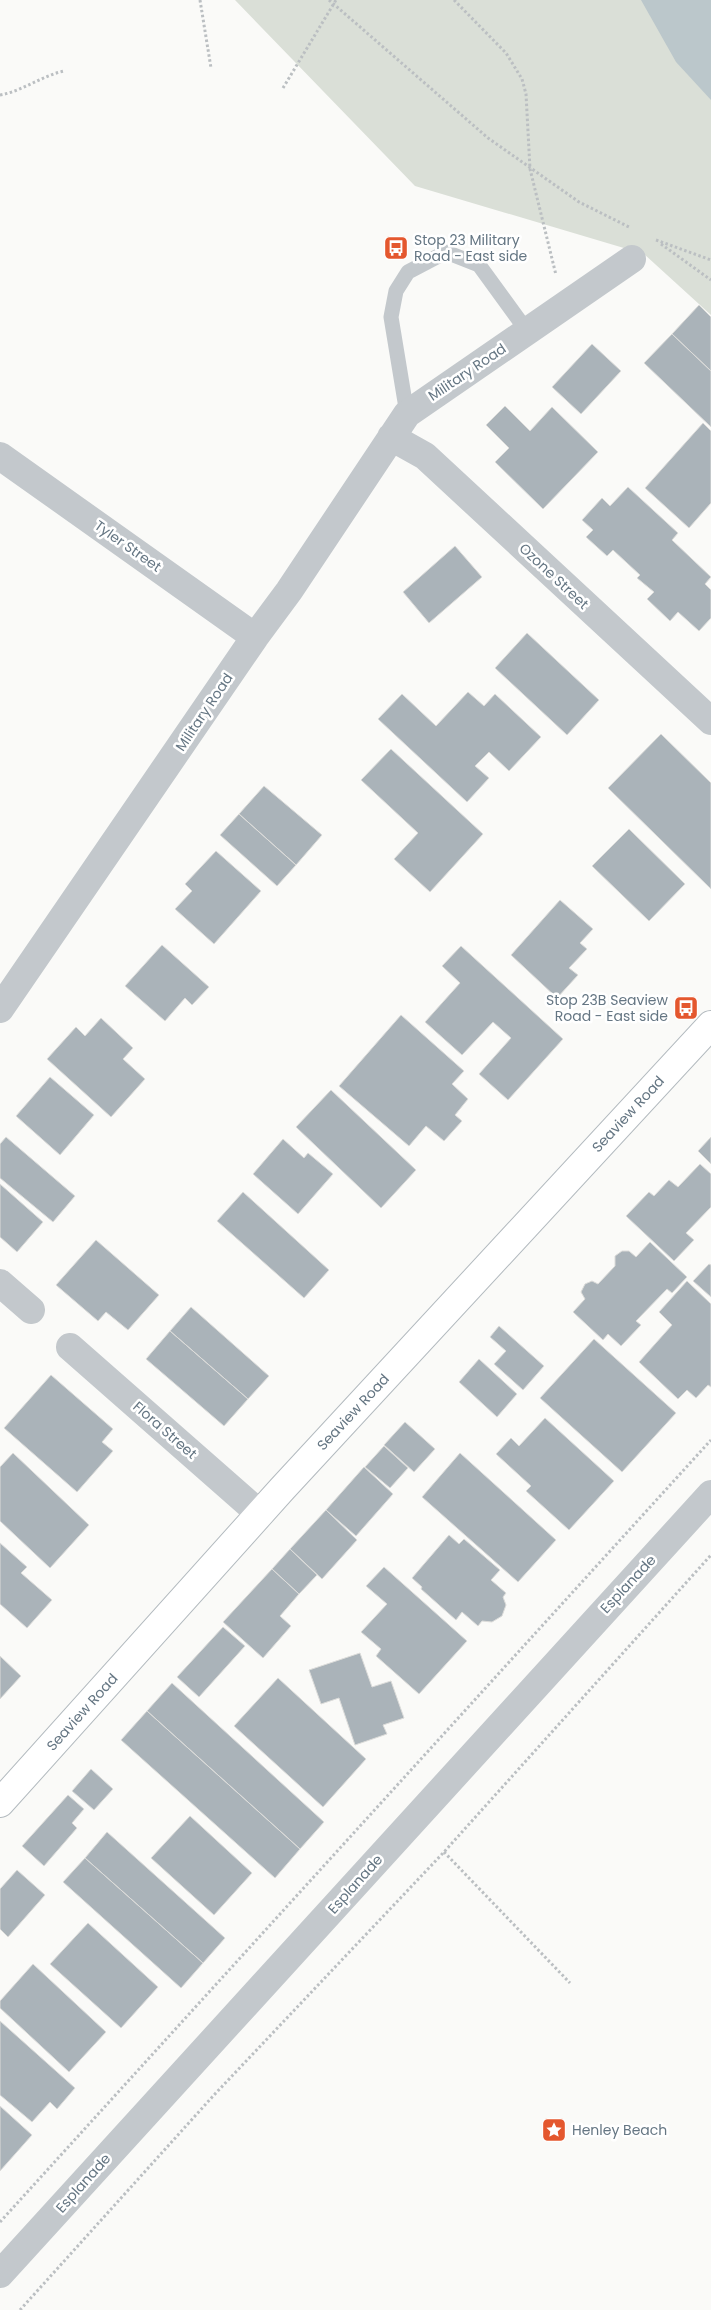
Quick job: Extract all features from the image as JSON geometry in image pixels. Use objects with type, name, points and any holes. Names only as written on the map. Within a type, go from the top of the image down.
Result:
[{"type":"main road","name":"Seaview Road","points":[[0,1803],[260,1514],[711,1025]]},
{"type":"street","name":"Military Road","points":[[0,1009],[255,637],[289,591],[407,414],[632,258]]},
{"type":"street","name":"Ozone Street","points":[[392,437],[425,456],[711,721]]},
{"type":"street","name":"Tyler Street","points":[[0,456],[255,637]]},
{"type":"street","points":[[0,1283],[31,1310]]},
{"type":"street","name":"Flora Street","points":[[70,1347],[260,1514]]},
{"type":"street","name":"Esplanade","points":[[0,2274],[711,1494]]},
{"type":"lane","points":[[407,414],[391,317],[396,291],[408,272],[446,252],[479,266],[527,331]]},
{"type":"path","points":[[200,0],[211,68]]},
{"type":"path","points":[[329,0],[334,2],[433,92],[488,138],[579,202]]},
{"type":"path","points":[[454,0],[506,53],[522,79],[526,94],[530,169],[563,306]]},
{"type":"path","points":[[283,88],[334,2]]},
{"type":"path","points":[[0,95],[10,94],[51,74],[64,71]]},
{"type":"path","points":[[656,240],[711,280]]},
{"type":"path","points":[[0,2222],[711,1440]]},
{"type":"path","points":[[20,2310],[214,2095],[444,1852],[711,1555]]},
{"type":"path","points":[[444,1852],[570,1983]]},
{"type":"shaded area","points":[[235,0],[711,0],[711,315],[644,254],[415,186]]},
{"type":"shaded area","points":[[641,0],[711,0],[711,100],[676,62]]},
{"type":"building","points":[[699,305],[711,317],[711,371],[672,334]]},
{"type":"building","points":[[672,334],[711,371],[711,427],[644,363]]},
{"type":"building","points":[[592,344],[621,371],[581,414],[552,387]]},
{"type":"building","points":[[505,406],[530,431],[552,407],[598,452],[543,509],[495,462],[509,448],[486,425]]},
{"type":"building","points":[[703,423],[711,431],[711,503],[689,528],[645,488]]},
{"type":"building","points":[[628,487],[678,533],[672,540],[711,577],[705,584],[711,590],[711,618],[699,631],[678,612],[670,621],[647,599],[654,592],[637,578],[640,575],[613,550],[607,556],[586,537],[593,530],[582,520],[602,498],[610,506]]},
{"type":"building","points":[[455,546],[482,577],[429,623],[403,592]]},
{"type":"building","points":[[527,633],[599,700],[567,735],[495,668]]},
{"type":"building","points":[[468,692],[484,706],[495,694],[541,737],[509,771],[489,752],[475,766],[489,778],[467,802],[378,719],[402,694],[436,726]]},
{"type":"building","points":[[661,734],[711,783],[711,889],[608,788]]},
{"type":"building","points":[[391,749],[483,834],[430,892],[394,859],[418,833],[361,780]]},
{"type":"building","points":[[264,786],[322,835],[296,865],[239,814]]},
{"type":"building","points":[[239,814],[296,865],[277,886],[220,835]]},
{"type":"building","points":[[629,829],[685,884],[649,921],[592,866]]},
{"type":"building","points":[[216,851],[261,891],[214,944],[175,909],[192,891],[185,884]]},
{"type":"building","points":[[560,900],[593,929],[580,943],[587,949],[569,968],[578,975],[557,998],[511,955]]},
{"type":"building","points":[[162,945],[209,987],[192,1005],[185,998],[165,1021],[125,986]]},
{"type":"building","points":[[461,946],[563,1039],[508,1100],[479,1074],[511,1038],[493,1022],[462,1055],[425,1022],[460,983],[442,966]]},
{"type":"building","points":[[401,1015],[464,1071],[452,1084],[468,1099],[455,1115],[462,1121],[444,1141],[426,1126],[409,1146],[339,1086]]},
{"type":"building","points":[[101,1018],[133,1048],[123,1059],[145,1079],[111,1117],[47,1059],[76,1027],[85,1036]]},
{"type":"building","points":[[50,1077],[94,1115],[60,1155],[16,1116]]},
{"type":"building","points":[[331,1090],[416,1170],[381,1208],[296,1127]]},
{"type":"building","points":[[6,1137],[75,1196],[53,1222],[0,1178],[0,1144]]},
{"type":"building","points":[[711,1137],[711,1164],[698,1151]]},
{"type":"building","points":[[283,1139],[304,1158],[308,1153],[333,1174],[298,1214],[253,1174]]},
{"type":"building","points":[[700,1164],[711,1174],[711,1207],[686,1233],[694,1240],[674,1261],[626,1216],[649,1192],[654,1196],[669,1180],[678,1187]]},
{"type":"building","points":[[0,1184],[43,1222],[17,1252],[0,1237]]},
{"type":"building","points":[[243,1192],[329,1270],[304,1298],[217,1221]]},
{"type":"building","points":[[96,1240],[159,1295],[128,1330],[106,1312],[98,1321],[56,1285]]},
{"type":"building","points":[[650,1242],[687,1277],[672,1293],[667,1289],[636,1321],[641,1325],[621,1346],[608,1334],[603,1340],[573,1312],[585,1299],[581,1292],[585,1284],[592,1281],[598,1284],[615,1266],[615,1256],[622,1251],[629,1251],[636,1257]]},
{"type":"building","points":[[709,1264],[711,1265],[711,1297],[693,1281]]},
{"type":"building","points":[[687,1281],[711,1304],[711,1387],[708,1385],[696,1398],[687,1390],[678,1399],[639,1362],[672,1325],[659,1312]]},
{"type":"building","points":[[191,1307],[269,1376],[248,1399],[170,1331]]},
{"type":"building","points":[[499,1326],[544,1366],[523,1390],[494,1364],[506,1351],[490,1337]]},
{"type":"building","points":[[170,1331],[248,1399],[224,1426],[146,1359]]},
{"type":"building","points":[[594,1339],[676,1413],[622,1472],[540,1398]]},
{"type":"building","points":[[479,1359],[517,1394],[497,1417],[459,1382]]},
{"type":"building","points":[[51,1375],[113,1429],[102,1442],[113,1451],[77,1492],[4,1428]]},
{"type":"building","points":[[545,1418],[614,1481],[569,1530],[526,1491],[531,1486],[496,1454],[511,1438],[519,1446]]},
{"type":"building","points":[[405,1422],[435,1449],[414,1472],[384,1445]]},
{"type":"building","points":[[384,1446],[408,1468],[390,1488],[365,1467]]},
{"type":"building","points":[[13,1453],[89,1525],[50,1568],[0,1521],[0,1467]]},
{"type":"building","points":[[460,1453],[556,1540],[518,1582],[422,1497]]},
{"type":"building","points":[[364,1467],[393,1494],[356,1536],[326,1510]]},
{"type":"building","points":[[326,1510],[357,1540],[322,1579],[290,1549]]},
{"type":"building","points":[[449,1535],[459,1544],[464,1539],[500,1570],[491,1580],[506,1593],[503,1597],[506,1605],[502,1616],[492,1622],[482,1621],[478,1626],[462,1612],[456,1620],[421,1589],[422,1587],[412,1578]]},
{"type":"building","points":[[0,1543],[27,1567],[21,1573],[52,1600],[27,1628],[0,1604]]},
{"type":"building","points":[[290,1549],[317,1575],[299,1594],[272,1569]]},
{"type":"building","points":[[384,1567],[467,1641],[419,1694],[376,1656],[381,1649],[361,1632],[387,1604],[366,1586]]},
{"type":"building","points":[[272,1569],[299,1594],[280,1616],[291,1626],[263,1658],[223,1622]]},
{"type":"building","points":[[223,1627],[245,1646],[199,1697],[177,1677]]},
{"type":"building","points":[[360,1653],[372,1687],[391,1681],[404,1718],[383,1725],[387,1734],[355,1745],[339,1698],[321,1704],[309,1670]]},
{"type":"building","points":[[0,1656],[21,1676],[0,1699]]},
{"type":"building","points":[[278,1678],[366,1759],[323,1807],[234,1726]]},
{"type":"building","points":[[172,1683],[324,1822],[300,1849],[147,1711]]},
{"type":"building","points":[[147,1711],[300,1849],[275,1878],[121,1740]]},
{"type":"building","points":[[91,1769],[113,1789],[94,1810],[72,1791]]},
{"type":"building","points":[[68,1795],[84,1809],[72,1823],[77,1828],[44,1866],[22,1846]]},
{"type":"building","points":[[190,1816],[252,1873],[214,1915],[151,1858]]},
{"type":"building","points":[[107,1832],[225,1938],[203,1963],[85,1858]]},
{"type":"building","points":[[85,1858],[203,1963],[181,1988],[63,1882]]},
{"type":"building","points":[[17,1870],[45,1895],[8,1937],[0,1929],[0,1889]]},
{"type":"building","points":[[88,1923],[158,1987],[121,2028],[50,1964]]},
{"type":"building","points":[[33,1964],[106,2032],[69,2072],[0,2008],[0,2001]]},
{"type":"building","points":[[0,2021],[75,2088],[57,2109],[50,2102],[32,2122],[0,2095]]},
{"type":"building","points":[[0,2106],[32,2135],[0,2171]]},
{"type":"place","name":"Stop 23 Military Road - East side","points":[[396,248]]},
{"type":"place","name":"Stop 23B Seaview Road - East side","points":[[686,1008]]},
{"type":"place","name":"Henley Beach","points":[[554,2130]]}]
